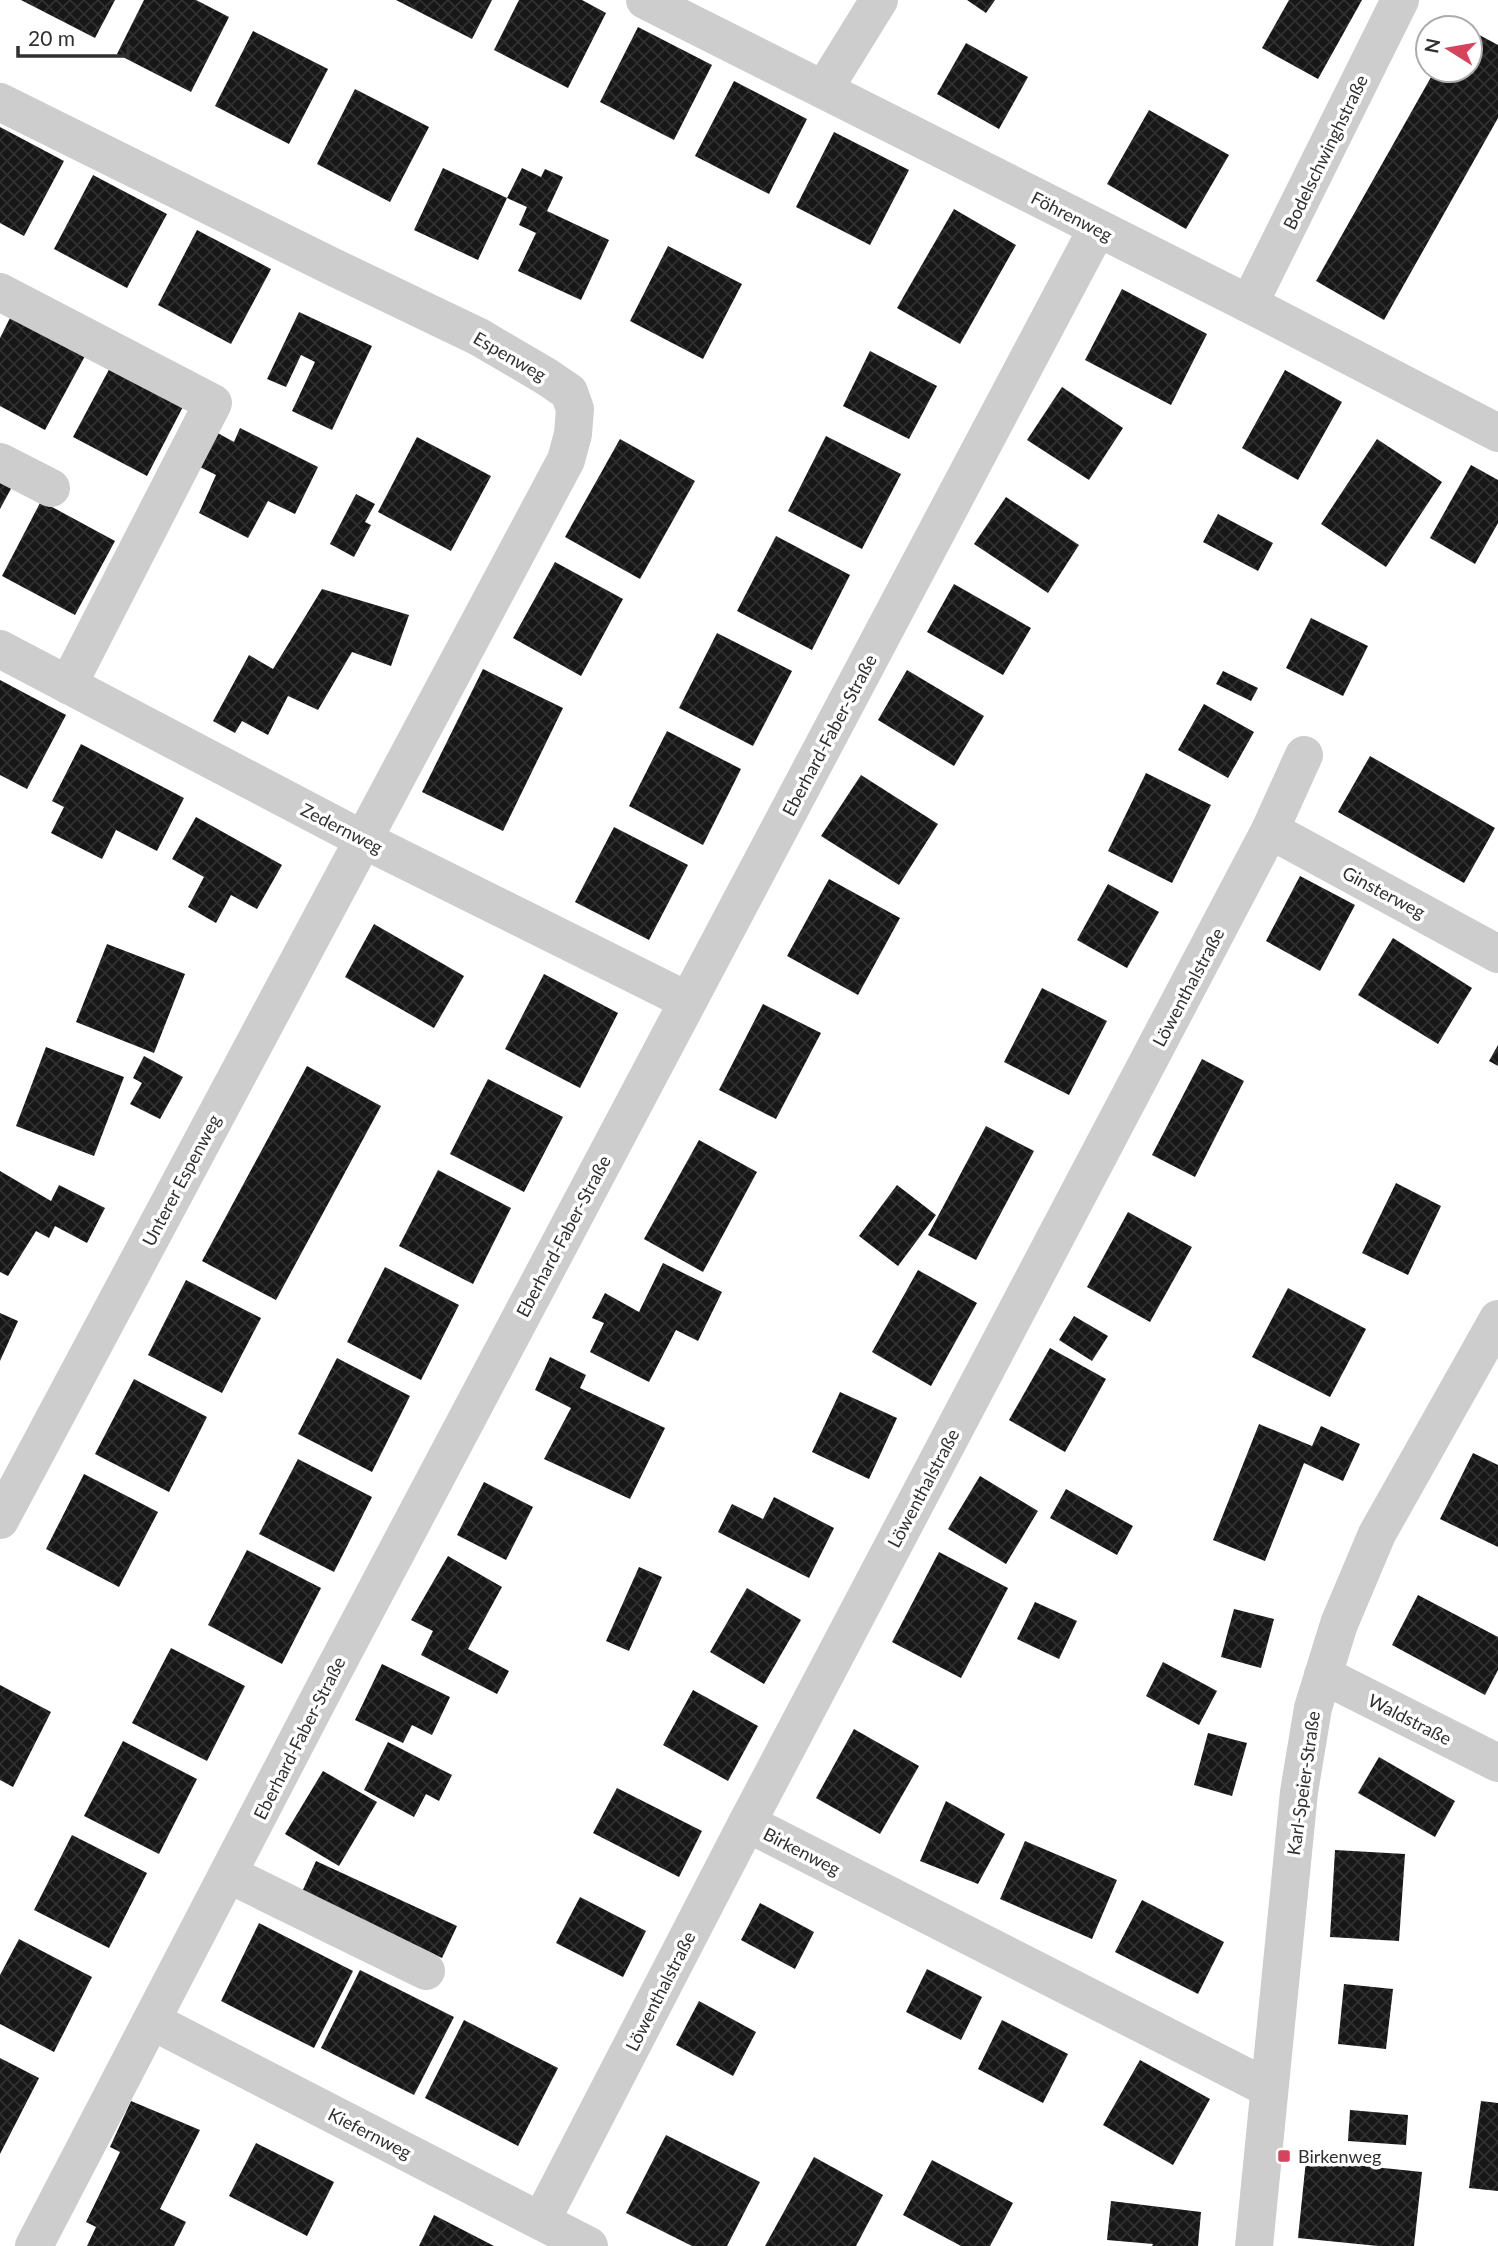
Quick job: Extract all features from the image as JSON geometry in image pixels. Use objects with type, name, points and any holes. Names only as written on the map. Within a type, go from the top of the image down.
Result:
[{"type":"street","name":"Föhrenweg","points":[[645,0],[1250,304],[1498,433]]},
{"type":"street","points":[[824,89],[879,0]]},
{"type":"street","name":"Bodelschwinghstraße","points":[[1250,304],[1400,0]]},
{"type":"street","name":"Espenweg","points":[[0,102],[479,337],[569,393],[575,409],[573,434],[566,460],[362,839]]},
{"type":"street","name":"Eberhard-Faber-Straße","points":[[34,2246],[1097,229]]},
{"type":"street","points":[[0,292],[213,403],[68,685]]},
{"type":"street","points":[[0,462],[51,488]]},
{"type":"street","name":"Zedernweg","points":[[0,649],[362,839],[688,1001]]},
{"type":"street","name":"Löwenthalstraße","points":[[541,2221],[747,1823],[1270,830],[1304,755]]},
{"type":"street","name":"Ginsterweg","points":[[1270,830],[1498,954]]},
{"type":"street","name":"Unterer Espenweg","points":[[0,1520],[362,839]]},
{"type":"street","name":"Karl-Speier-Straße","points":[[1254,2246],[1300,1778],[1313,1708],[1339,1624],[1377,1534],[1498,1319]]},
{"type":"street","name":"Waldstraße","points":[[1323,1675],[1498,1763]]},
{"type":"street","name":"Birkenweg","points":[[747,1823],[1268,2088]]},
{"type":"street","points":[[228,1874],[426,1971]]},
{"type":"street","name":"Kiefernweg","points":[[152,2021],[589,2246]]},
{"type":"building","points":[[21,0],[115,0],[95,38]]},
{"type":"building","points":[[144,0],[196,0],[229,17],[191,92],[117,54]]},
{"type":"building","points":[[396,0],[492,0],[472,39]]},
{"type":"building","points":[[519,0],[582,0],[606,13],[568,88],[494,50]]},
{"type":"building","points":[[967,0],[995,0],[986,13]]},
{"type":"building","points":[[1289,0],[1362,0],[1318,79],[1262,48]]},
{"type":"building","points":[[638,27],[712,65],[674,140],[600,102]]},
{"type":"building","points":[[253,31],[328,69],[289,144],[215,106]]},
{"type":"building","points":[[1484,38],[1498,45],[1498,118],[1384,320],[1316,281],[1427,84],[1484,84]]},
{"type":"building","points":[[966,43],[1028,77],[999,129],[937,94]]},
{"type":"building","points":[[734,81],[807,119],[769,194],[695,156]]},
{"type":"building","points":[[355,89],[429,127],[390,202],[317,164]]},
{"type":"building","points":[[1149,110],[1229,155],[1186,229],[1107,184]]},
{"type":"building","points":[[0,127],[64,161],[24,236],[0,223]]},
{"type":"building","points":[[834,132],[909,170],[870,245],[796,207]]},
{"type":"building","points":[[443,168],[507,198],[478,260],[414,230]]},
{"type":"building","points":[[522,168],[541,177],[545,169],[563,177],[547,211],[609,240],[581,300],[518,271],[536,233],[519,225],[527,207],[507,198]]},
{"type":"building","points":[[93,175],[167,214],[127,288],[54,249]]},
{"type":"building","points":[[954,209],[1016,245],[960,344],[897,308]]},
{"type":"building","points":[[197,230],[271,269],[231,344],[158,305]]},
{"type":"building","points":[[668,246],[742,284],[703,359],[630,321]]},
{"type":"building","points":[[1122,289],[1207,334],[1171,405],[1085,360]]},
{"type":"building","points":[[299,312],[372,346],[332,430],[292,411],[315,362],[301,355],[286,387],[267,379]]},
{"type":"building","points":[[11,316],[85,356],[45,430],[0,406],[0,338]]},
{"type":"building","points":[[870,351],[937,386],[909,439],[843,406]]},
{"type":"building","points":[[113,362],[186,401],[147,476],[73,437]]},
{"type":"building","points":[[1285,370],[1342,402],[1298,480],[1242,448]]},
{"type":"building","points":[[1062,387],[1123,428],[1089,480],[1027,440]]},
{"type":"building","points":[[240,428],[318,467],[295,514],[268,501],[248,538],[199,513],[216,475],[196,465],[214,431],[234,442]]},
{"type":"building","points":[[826,436],[901,474],[862,549],[788,511]]},
{"type":"building","points":[[417,437],[491,476],[451,551],[378,512]]},
{"type":"building","points":[[620,439],[695,481],[640,579],[565,537]]},
{"type":"building","points":[[1377,439],[1442,482],[1386,567],[1321,524]]},
{"type":"building","points":[[1471,465],[1498,480],[1498,523],[1475,564],[1430,538]]},
{"type":"building","points":[[0,479],[13,485],[0,509]]},
{"type":"building","points":[[356,494],[375,504],[365,522],[371,525],[354,557],[330,544]]},
{"type":"building","points":[[1006,497],[1079,545],[1048,593],[974,544]]},
{"type":"building","points":[[41,501],[115,541],[75,615],[2,576]]},
{"type":"building","points":[[1218,514],[1273,543],[1258,571],[1203,542]]},
{"type":"building","points":[[776,536],[850,575],[812,650],[737,611]]},
{"type":"building","points":[[555,562],[623,599],[581,676],[513,638]]},
{"type":"building","points":[[954,584],[1031,628],[1003,675],[927,632]]},
{"type":"building","points":[[322,589],[409,615],[391,666],[352,652],[318,710],[288,696],[268,735],[242,721],[235,733],[213,721],[249,655],[273,669]]},
{"type":"building","points":[[1311,618],[1368,646],[1343,696],[1286,668]]},
{"type":"building","points":[[717,633],[792,671],[753,746],[679,708]]},
{"type":"building","points":[[483,669],[563,708],[503,831],[422,792]]},
{"type":"building","points":[[907,670],[984,716],[954,766],[878,720]]},
{"type":"building","points":[[1223,671],[1258,688],[1251,701],[1216,684]]},
{"type":"building","points":[[0,680],[66,715],[27,789],[0,775]]},
{"type":"building","points":[[1204,704],[1254,732],[1228,778],[1178,750]]},
{"type":"building","points":[[667,731],[741,769],[703,845],[629,806]]},
{"type":"building","points":[[81,744],[184,798],[157,851],[116,830],[102,859],[51,833],[64,807],[52,801]]},
{"type":"building","points":[[1370,756],[1495,828],[1464,883],[1338,812]]},
{"type":"building","points":[[1146,773],[1211,805],[1172,883],[1108,851]]},
{"type":"building","points":[[861,775],[938,824],[899,885],[821,836]]},
{"type":"building","points":[[196,817],[282,865],[257,909],[231,895],[216,923],[188,907],[204,877],[172,859]]},
{"type":"building","points":[[614,827],[688,865],[649,940],[575,902]]},
{"type":"building","points":[[1300,876],[1355,905],[1320,971],[1266,941]]},
{"type":"building","points":[[829,879],[900,918],[858,995],[787,956]]},
{"type":"building","points":[[1108,884],[1159,912],[1127,968],[1077,940]]},
{"type":"building","points":[[374,924],[464,976],[434,1028],[345,977]]},
{"type":"building","points":[[1393,938],[1472,988],[1438,1044],[1358,995]]},
{"type":"building","points":[[107,944],[185,974],[154,1053],[76,1022]]},
{"type":"building","points":[[544,974],[618,1013],[580,1088],[505,1049]]},
{"type":"building","points":[[1042,988],[1107,1021],[1069,1095],[1004,1062]]},
{"type":"building","points":[[763,1004],[821,1033],[776,1119],[719,1090]]},
{"type":"building","points":[[1498,1045],[1498,1066],[1489,1061]]},
{"type":"building","points":[[46,1047],[124,1077],[94,1156],[16,1126]]},
{"type":"building","points":[[144,1056],[183,1077],[160,1119],[130,1104],[142,1083],[133,1078]]},
{"type":"building","points":[[1202,1059],[1244,1081],[1195,1177],[1152,1155]]},
{"type":"building","points":[[307,1066],[381,1106],[276,1300],[202,1261]]},
{"type":"building","points":[[488,1079],[563,1117],[524,1192],[450,1154]]},
{"type":"building","points":[[986,1126],[1034,1151],[976,1260],[928,1235]]},
{"type":"building","points":[[699,1140],[757,1172],[703,1272],[644,1239]]},
{"type":"building","points":[[438,1170],[511,1208],[473,1284],[399,1246]]},
{"type":"building","points":[[0,1171],[51,1201],[59,1185],[105,1208],[87,1243],[55,1226],[49,1238],[36,1231],[8,1276],[0,1272]]},
{"type":"building","points":[[1396,1183],[1441,1206],[1408,1275],[1362,1253]]},
{"type":"building","points":[[897,1185],[936,1215],[898,1266],[859,1236]]},
{"type":"building","points":[[1128,1212],[1192,1247],[1150,1322],[1087,1287]]},
{"type":"building","points":[[663,1263],[722,1292],[698,1341],[676,1330],[649,1382],[590,1352],[604,1323],[592,1318],[605,1293],[639,1312]]},
{"type":"building","points":[[385,1267],[459,1305],[421,1380],[347,1342]]},
{"type":"building","points":[[918,1270],[977,1303],[931,1386],[872,1352]]},
{"type":"building","points":[[186,1280],[261,1318],[222,1393],[148,1355]]},
{"type":"building","points":[[1288,1288],[1366,1329],[1330,1397],[1252,1357]]},
{"type":"building","points":[[0,1313],[18,1321],[0,1361]]},
{"type":"building","points":[[1074,1316],[1108,1336],[1092,1361],[1059,1340]]},
{"type":"building","points":[[1050,1348],[1106,1379],[1065,1452],[1009,1420]]},
{"type":"building","points":[[550,1357],[586,1375],[580,1388],[665,1428],[630,1499],[544,1459],[571,1408],[535,1390]]},
{"type":"building","points":[[337,1358],[410,1396],[372,1472],[298,1434]]},
{"type":"building","points":[[134,1379],[207,1417],[169,1492],[95,1454]]},
{"type":"building","points":[[840,1392],[897,1418],[869,1479],[812,1452]]},
{"type":"building","points":[[1259,1424],[1312,1446],[1321,1426],[1360,1444],[1343,1481],[1304,1463],[1265,1561],[1213,1540]]},
{"type":"building","points":[[1473,1453],[1498,1465],[1498,1547],[1440,1519]]},
{"type":"building","points":[[298,1459],[372,1497],[334,1572],[259,1534]]},
{"type":"building","points":[[84,1474],[158,1512],[119,1587],[46,1549]]},
{"type":"building","points":[[980,1476],[1038,1511],[1006,1564],[948,1529]]},
{"type":"building","points":[[484,1482],[533,1507],[506,1560],[457,1535]]},
{"type":"building","points":[[1066,1489],[1133,1526],[1117,1555],[1050,1518]]},
{"type":"building","points":[[774,1497],[834,1528],[809,1578],[718,1532],[732,1504],[763,1519]]},
{"type":"building","points":[[247,1550],[321,1588],[282,1664],[208,1625]]},
{"type":"building","points":[[939,1552],[1008,1588],[961,1678],[892,1642]]},
{"type":"building","points":[[448,1556],[502,1587],[468,1649],[509,1671],[497,1694],[421,1655],[433,1631],[411,1620]]},
{"type":"building","points":[[639,1567],[662,1577],[629,1651],[606,1641]]},
{"type":"building","points":[[747,1588],[801,1620],[764,1684],[710,1652]]},
{"type":"building","points":[[1418,1595],[1498,1637],[1498,1670],[1485,1695],[1392,1645]]},
{"type":"building","points":[[1035,1602],[1077,1621],[1059,1659],[1017,1639]]},
{"type":"building","points":[[1234,1609],[1274,1619],[1261,1668],[1221,1657]]},
{"type":"building","points":[[171,1648],[245,1686],[207,1761],[132,1723]]},
{"type":"building","points":[[1163,1662],[1217,1691],[1199,1725],[1146,1696]]},
{"type":"building","points":[[382,1664],[450,1697],[432,1735],[412,1725],[403,1743],[355,1720]]},
{"type":"building","points":[[0,1685],[51,1712],[13,1787],[0,1780]]},
{"type":"building","points":[[693,1690],[758,1726],[728,1781],[663,1745]]},
{"type":"building","points":[[854,1729],[919,1766],[880,1834],[816,1798]]},
{"type":"building","points":[[1208,1733],[1247,1743],[1232,1796],[1194,1785]]},
{"type":"building","points":[[123,1741],[197,1779],[159,1854],[84,1816]]},
{"type":"building","points":[[388,1742],[452,1775],[439,1801],[426,1794],[414,1817],[364,1790]]},
{"type":"building","points":[[1379,1757],[1455,1801],[1435,1837],[1358,1793]]},
{"type":"building","points":[[323,1771],[377,1802],[339,1866],[285,1834]]},
{"type":"building","points":[[617,1788],[702,1831],[679,1877],[593,1833]]},
{"type":"building","points":[[946,1801],[1005,1834],[978,1884],[920,1861]]},
{"type":"building","points":[[72,1835],[147,1873],[109,1948],[34,1910]]},
{"type":"building","points":[[1025,1841],[1117,1880],[1092,1939],[1000,1899]]},
{"type":"building","points":[[1335,1850],[1405,1854],[1399,1941],[1330,1937]]},
{"type":"building","points":[[316,1861],[457,1926],[442,1958],[301,1894]]},
{"type":"building","points":[[580,1897],[646,1931],[623,1977],[556,1943]]},
{"type":"building","points":[[1142,1900],[1224,1942],[1198,1994],[1115,1952]]},
{"type":"building","points":[[760,1903],[814,1932],[795,1969],[741,1940]]},
{"type":"building","points":[[259,1923],[353,1971],[314,2048],[221,2001]]},
{"type":"building","points":[[19,1939],[92,1977],[54,2052],[0,2024],[0,1975]]},
{"type":"building","points":[[927,1969],[982,1997],[961,2040],[906,2012]]},
{"type":"building","points":[[360,1970],[454,2017],[414,2095],[321,2048]]},
{"type":"building","points":[[1344,1984],[1393,1989],[1386,2049],[1338,2044]]},
{"type":"building","points":[[699,2001],[756,2032],[733,2076],[676,2045]]},
{"type":"building","points":[[464,2020],[558,2068],[518,2146],[425,2098]]},
{"type":"building","points":[[1002,2020],[1068,2054],[1043,2103],[978,2069]]},
{"type":"building","points":[[0,2058],[39,2078],[0,2154]]},
{"type":"building","points":[[1140,2060],[1210,2099],[1173,2165],[1103,2125]]},
{"type":"building","points":[[131,2101],[200,2130],[160,2209],[186,2222],[174,2246],[87,2246],[96,2227],[86,2222],[120,2152],[110,2147]]},
{"type":"building","points":[[1481,2101],[1498,2103],[1498,2191],[1469,2188]]},
{"type":"building","points":[[1350,2110],[1408,2115],[1406,2145],[1348,2141]]},
{"type":"building","points":[[666,2135],[760,2182],[727,2246],[692,2246],[626,2213]]},
{"type":"building","points":[[256,2143],[334,2182],[307,2236],[229,2196]]},
{"type":"building","points":[[814,2157],[883,2195],[856,2246],[765,2246]]},
{"type":"building","points":[[932,2160],[1013,2203],[990,2246],[961,2246],[903,2215]]},
{"type":"building","points":[[1306,2160],[1422,2172],[1414,2246],[1378,2246],[1298,2238]]},
{"type":"building","points":[[1111,2201],[1201,2212],[1198,2246],[1152,2246],[1153,2244],[1107,2240]]},
{"type":"building","points":[[434,2215],[494,2246],[419,2246]]},
{"type":"place","name":"Birkenweg","points":[[1284,2156]]}]
